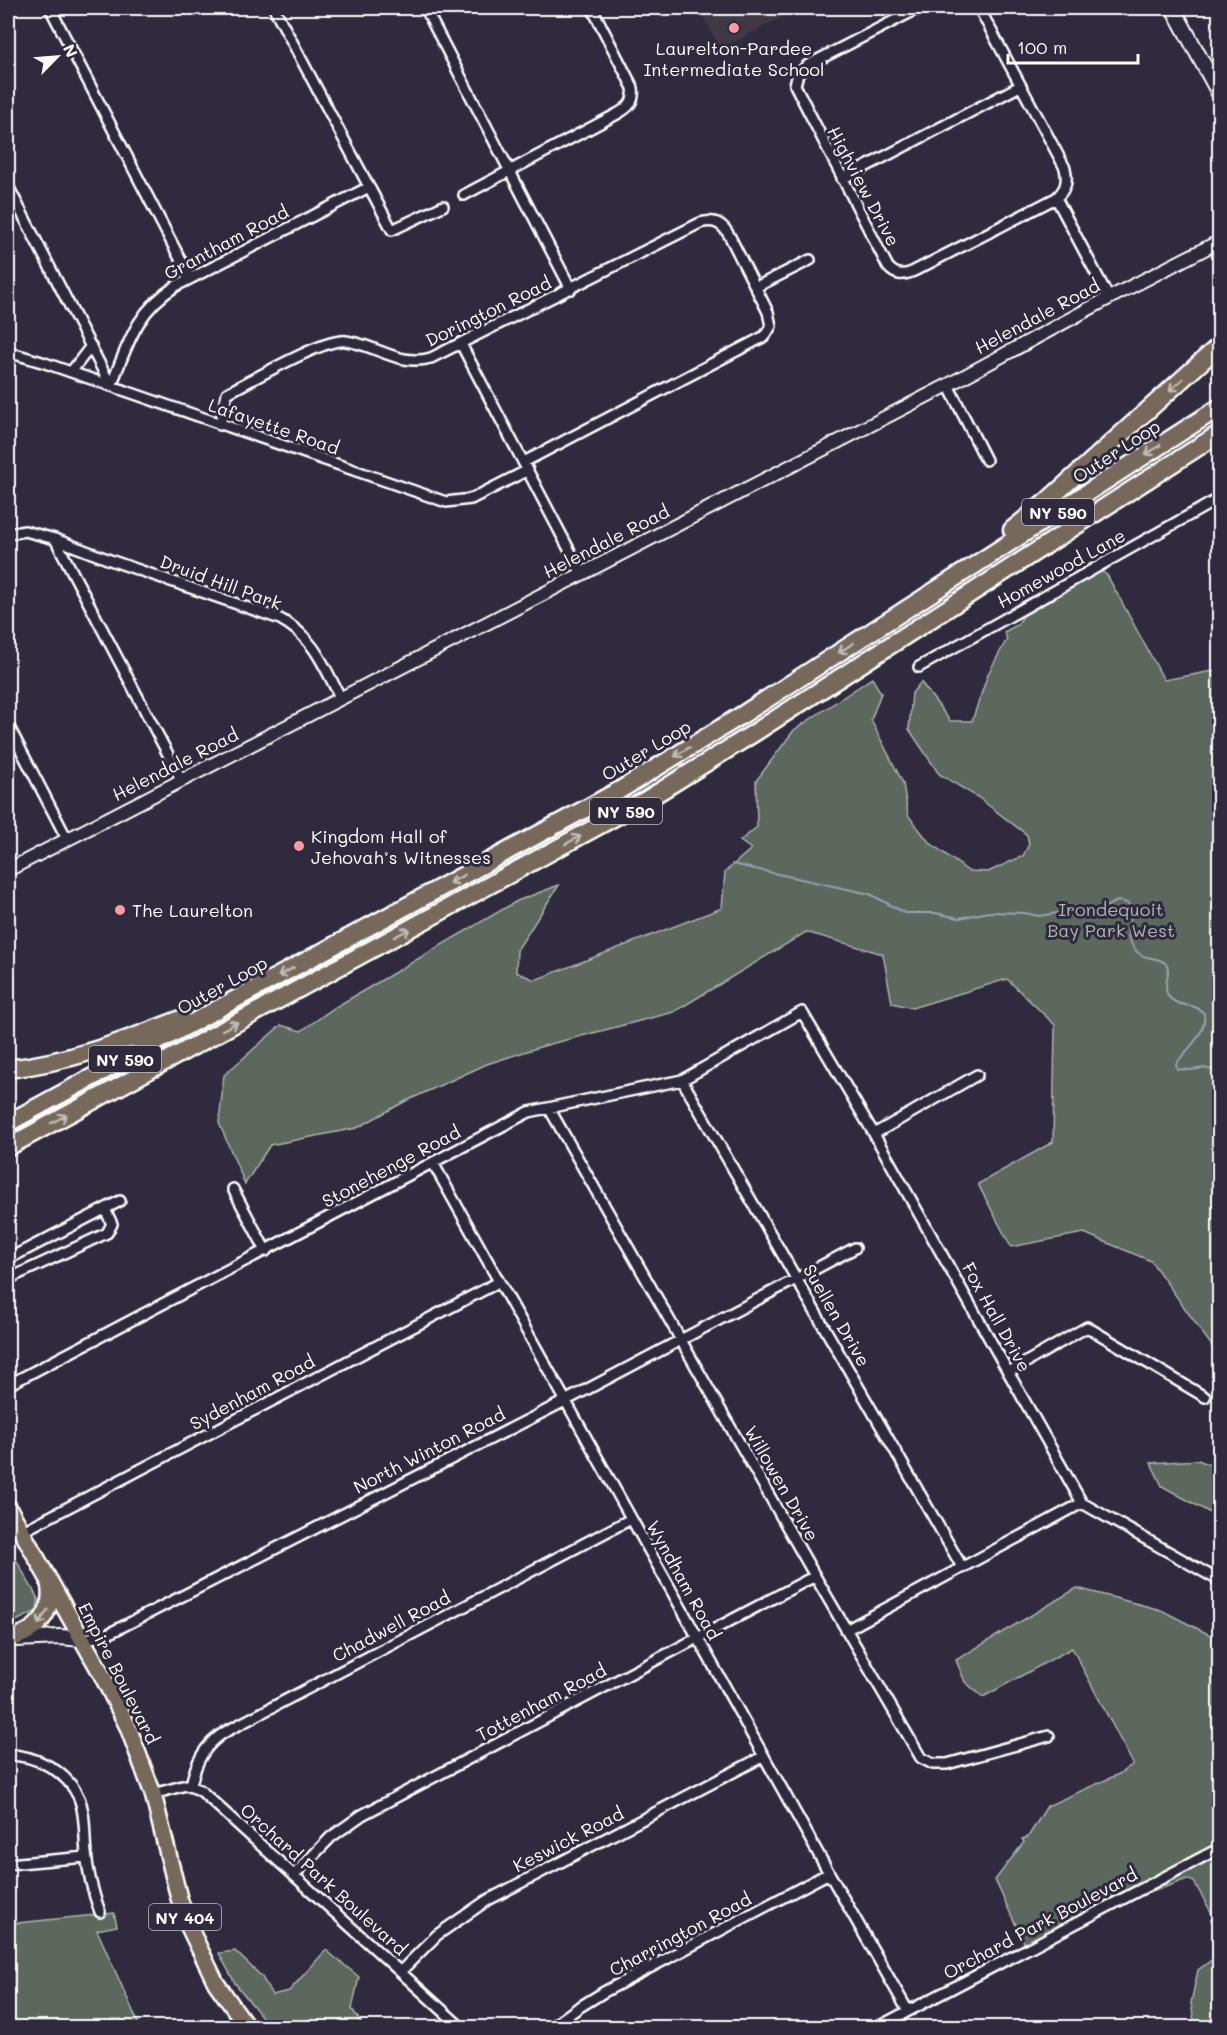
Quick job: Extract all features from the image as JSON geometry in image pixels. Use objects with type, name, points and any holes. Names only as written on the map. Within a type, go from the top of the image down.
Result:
[{"type":"highway","points":[[896,616],[955,575],[1032,514],[1220,345]]},
{"type":"highway","name":"Outer Loop","points":[[8,1123],[620,790],[742,715],[1220,407]]},
{"type":"highway","name":"NY 590","points":[[8,1147],[639,804],[754,733],[1220,433]]},
{"type":"highway","points":[[8,1068],[45,1064],[86,1054],[243,995]]},
{"type":"main road","points":[[1173,8],[1214,72],[1220,95]]},
{"type":"main road","name":"Empire Boulevard","points":[[8,1507],[128,1727],[153,1794],[179,1898],[189,1927],[216,1983],[248,2028]]},
{"type":"main road","points":[[8,1639],[33,1629],[46,1615],[50,1596],[47,1577]]},
{"type":"main road","name":"North Winton Road","points":[[8,1639],[59,1637],[82,1639]]},
{"type":"street","points":[[50,8],[190,278]]},
{"type":"street","points":[[274,8],[393,230],[443,206]]},
{"type":"street","points":[[425,8],[571,289]]},
{"type":"street","points":[[464,195],[630,105],[633,99],[633,88],[630,80],[592,8]]},
{"type":"street","name":"Highview Drive","points":[[919,8],[808,65],[795,78],[796,90],[888,267],[896,274],[902,275],[914,271],[1056,198]]},
{"type":"street","points":[[979,8],[1065,168],[1067,184],[1056,198],[1109,298]]},
{"type":"street","points":[[842,179],[1020,86]]},
{"type":"street","points":[[8,186],[111,386]]},
{"type":"street","name":"Grantham Road","points":[[111,386],[132,332],[145,312],[166,292],[369,187]]},
{"type":"street","name":"Dorington Road","points":[[220,425],[227,393],[325,343],[346,340],[413,361],[431,358],[706,221],[718,222],[726,230],[756,287]]},
{"type":"street","name":"Helendale Road","points":[[8,870],[948,385],[1220,241]]},
{"type":"street","points":[[756,287],[810,260]]},
{"type":"street","name":"Lafayette Road","points":[[8,352],[446,502],[471,499],[526,466],[760,340],[768,331],[771,320],[756,287]]},
{"type":"street","points":[[461,344],[582,574]]},
{"type":"street","points":[[71,372],[91,346]]},
{"type":"street","points":[[948,385],[986,460]]},
{"type":"street","name":"Homewood Lane","points":[[919,667],[1220,498]]},
{"type":"street","name":"Druid Hill Park","points":[[8,534],[25,531],[55,539],[270,615],[291,625],[310,642],[341,699]]},
{"type":"street","points":[[55,539],[182,782]]},
{"type":"street","points":[[8,725],[67,839]]},
{"type":"street","name":"Stonehenge Road","points":[[8,1385],[529,1112],[682,1080],[802,1012]]},
{"type":"street","name":"Fox Hall Drive","points":[[802,1012],[874,1134],[1082,1503]]},
{"type":"street","points":[[874,1134],[977,1075]]},
{"type":"street","name":"Suellen Drive","points":[[682,1080],[962,1567]]},
{"type":"street","name":"Willowen Drive","points":[[549,1108],[916,1751],[927,1762],[940,1765],[1049,1736]]},
{"type":"street","name":"Wyndham Road","points":[[433,1163],[829,1874],[908,2011]]},
{"type":"street","points":[[233,1189],[266,1251]]},
{"type":"street","points":[[8,1259],[120,1201]]},
{"type":"street","points":[[8,1279],[107,1233],[112,1224],[105,1209]]},
{"type":"street","name":"North Winton Road","points":[[82,1639],[104,1636],[565,1401],[855,1248]]},
{"type":"street","name":"Sydenham Road","points":[[21,1532],[499,1282]]},
{"type":"street","points":[[1009,1372],[1087,1327],[1205,1397]]},
{"type":"street","points":[[846,1629],[1082,1503],[1220,1581]]},
{"type":"street","name":"Chadwell Road","points":[[191,1785],[201,1755],[225,1732],[631,1519]]},
{"type":"street","name":"Tottenham Road","points":[[294,1875],[331,1837],[362,1815],[815,1576]]},
{"type":"street","points":[[8,1755],[26,1757],[56,1770],[79,1798],[83,1813],[86,1857],[100,1912]]},
{"type":"street","name":"Keswick Road","points":[[401,1971],[437,1935],[486,1901],[764,1756]]},
{"type":"street","points":[[153,1794],[191,1785]]},
{"type":"street","name":"Orchard Park Boulevard","points":[[191,1785],[203,1792],[462,2028]]},
{"type":"street","name":"Orchard Park Boulevard","points":[[876,2028],[1220,1848]]},
{"type":"street","points":[[8,1864],[86,1857]]},
{"type":"street","name":"Charrington Road","points":[[550,2028],[604,1992],[829,1874]]},
{"type":"shaded area","name":"Laurelton-Pardee Intermediate School","points":[[698,8],[799,8],[721,49]]},
{"type":"green space","name":"Irondequoit Bay Park West","points":[[1101,571],[1107,575],[1164,680],[1219,670],[1219,1356],[1151,1261],[1084,1233],[1011,1247],[978,1184],[1053,1142],[1055,1025],[1007,979],[912,1008],[892,1003],[883,954],[806,932],[674,1012],[543,1046],[487,1064],[404,1102],[357,1128],[270,1145],[245,1184],[219,1123],[224,1075],[281,1025],[301,1031],[334,1008],[517,901],[559,885],[517,950],[516,972],[535,980],[722,908],[725,872],[751,849],[740,841],[757,827],[756,781],[794,730],[872,678],[881,693],[871,720],[903,783],[908,815],[929,842],[968,871],[988,872],[1023,856],[1029,844],[1027,835],[979,798],[939,774],[909,729],[912,693],[921,682],[950,721],[972,721],[988,674],[1007,639],[1004,632],[1017,625],[1023,616]]},
{"type":"green space","points":[[1198,1460],[1219,1469],[1219,1518],[1162,1486],[1151,1463]]},
{"type":"green space","points":[[8,1545],[38,1599],[37,1611],[14,1622],[8,1622]]},
{"type":"green space","points":[[1077,1588],[1161,1610],[1208,1634],[1219,1636],[1219,1926],[1194,1882],[1187,1879],[1155,1891],[1143,1887],[1027,1949],[995,1880],[1024,1842],[1022,1839],[1028,1837],[1047,1806],[1119,1774],[1133,1764],[1072,1648],[983,1697],[965,1682],[956,1660]]},
{"type":"green space","points":[[114,1913],[117,1926],[97,1930],[140,2027],[8,2028],[8,1924]]},
{"type":"green space","points":[[1219,1947],[1219,2027],[1195,2027],[1191,2003],[1198,1970],[1217,1956]]},
{"type":"green space","points":[[326,1950],[359,1977],[352,2009],[364,2027],[270,2027],[235,1983],[219,1953],[235,1951],[262,1977],[272,1995],[289,1991]]},
{"type":"waterway","points":[[732,864],[870,894],[905,913],[935,913],[959,918],[989,912],[1039,916],[1081,907],[1088,909],[1090,914],[1099,912],[1115,902],[1124,902],[1131,907],[1132,911],[1128,933],[1133,946],[1142,955],[1163,961],[1168,968],[1166,985],[1168,995],[1175,1002],[1195,1007],[1204,1013],[1199,1035],[1176,1064],[1177,1069],[1204,1068],[1220,1072]]},
{"type":"place","name":"Laurelton-Pardee Intermediate School","points":[[734,28]]},
{"type":"place","name":"Kingdom Hall of Jehovah’s Witnesses","points":[[299,846]]},
{"type":"place","name":"The Laurelton","points":[[120,910]]}]
